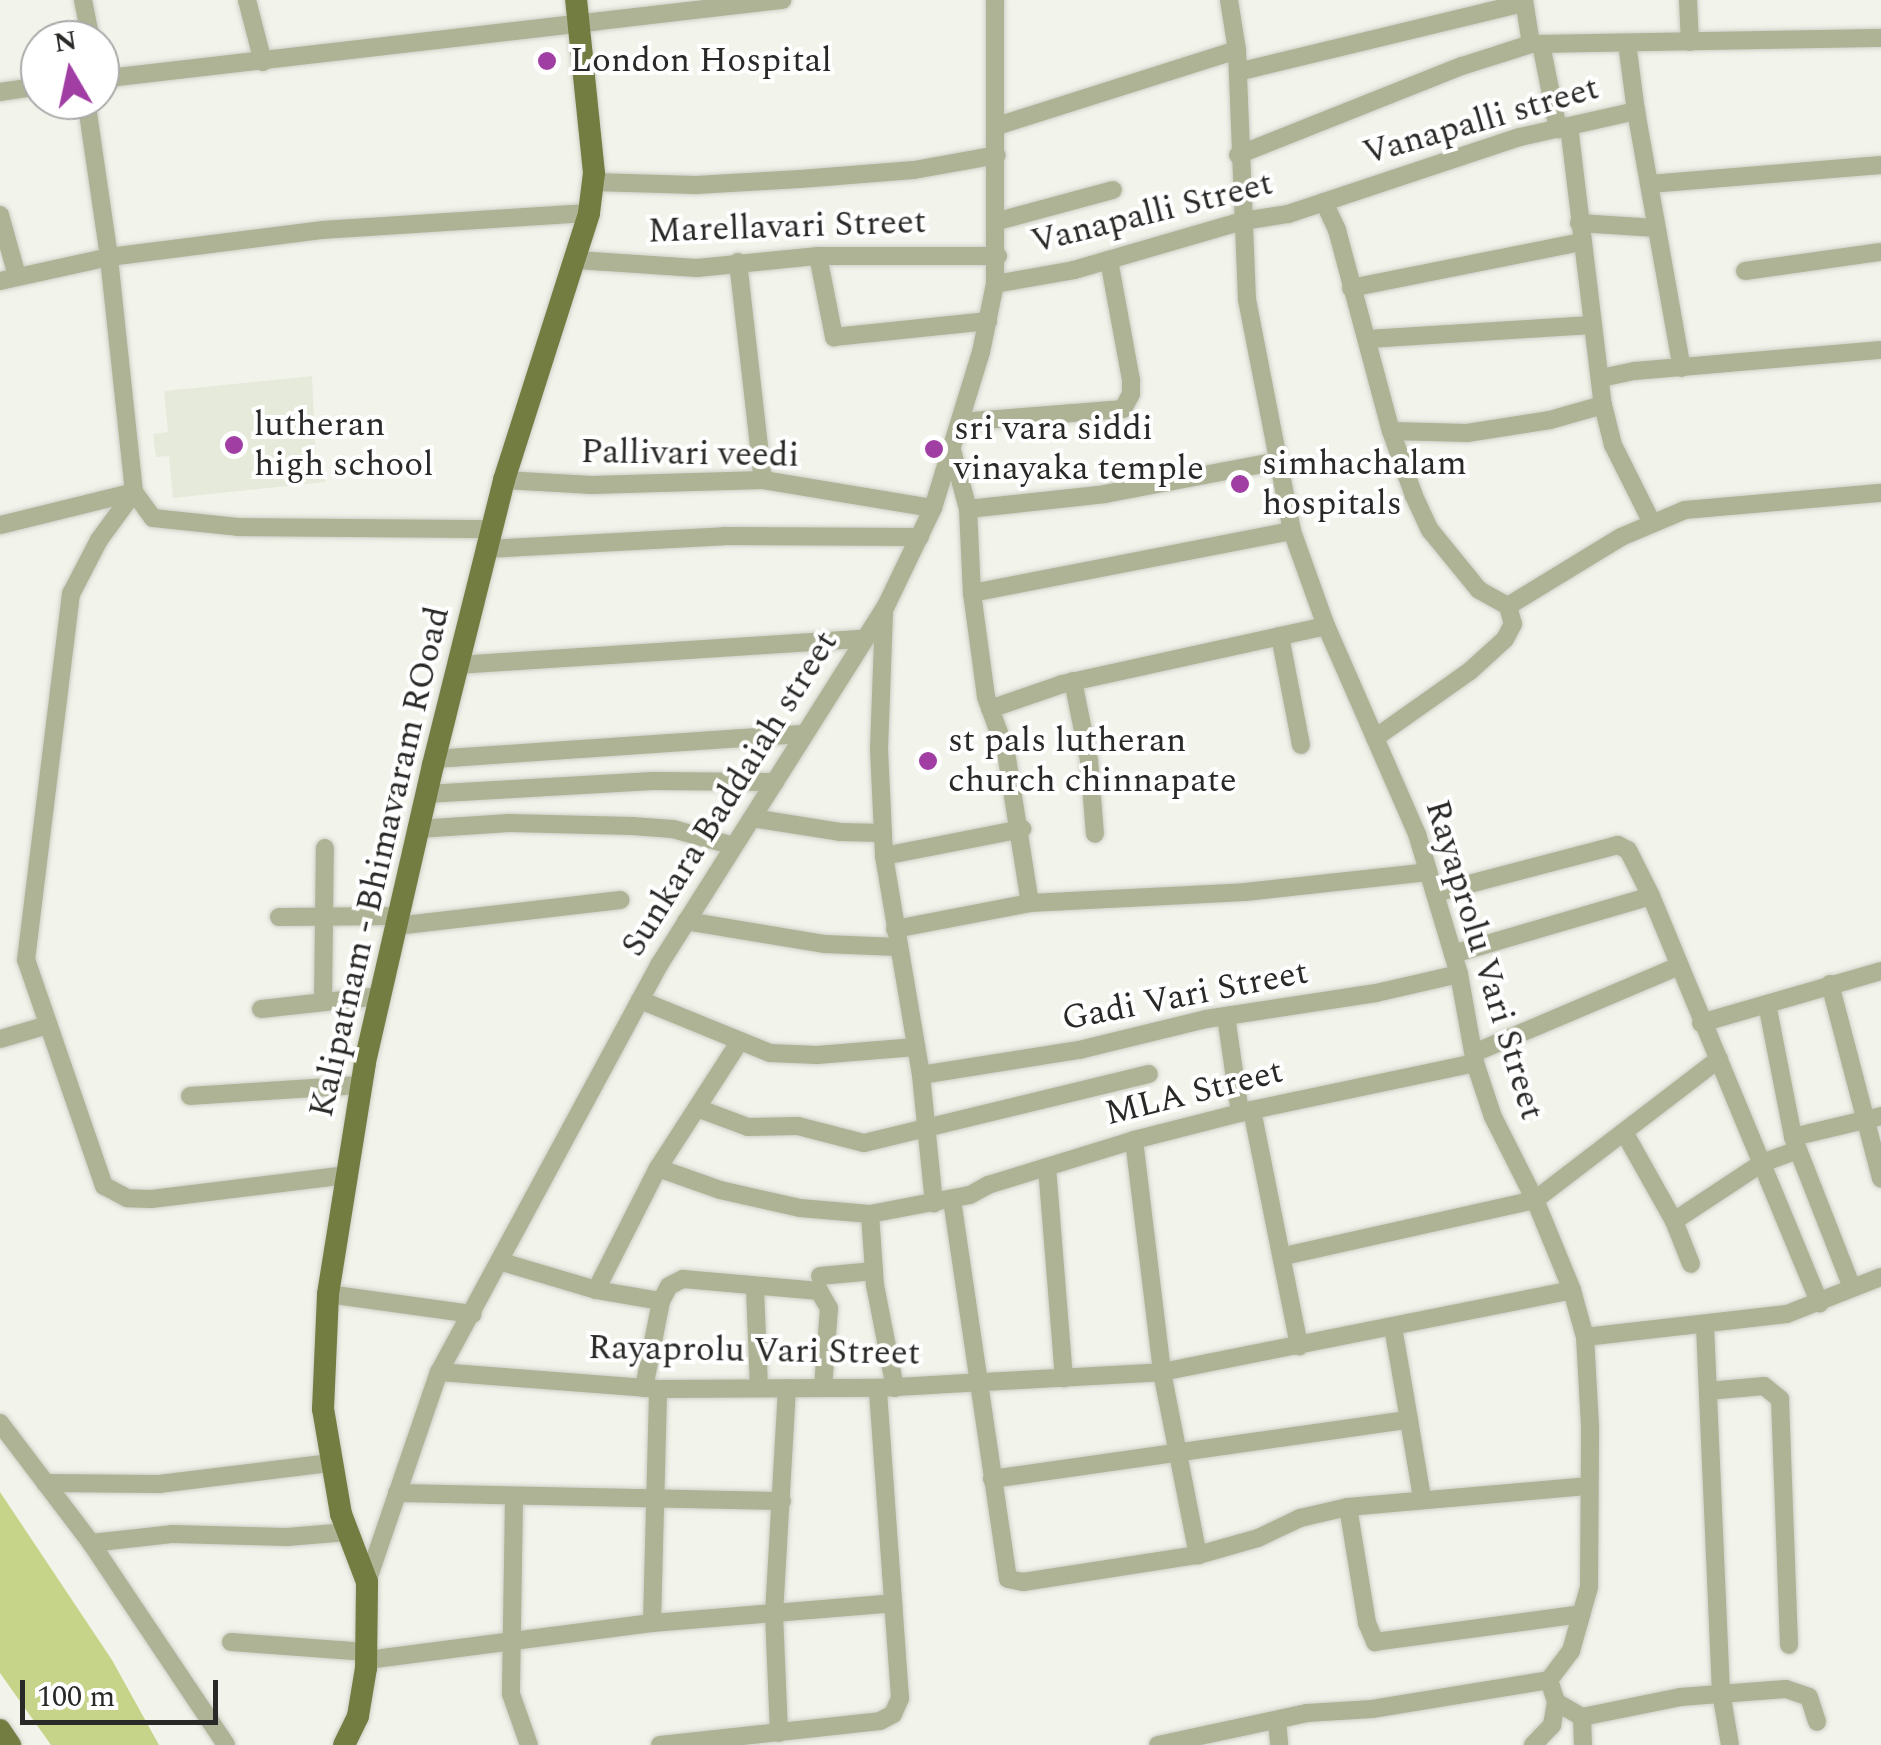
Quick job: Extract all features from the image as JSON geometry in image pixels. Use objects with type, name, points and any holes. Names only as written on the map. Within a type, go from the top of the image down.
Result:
[{"type":"main road","name":"Kalipatnam - Bhimavaram ROoad","points":[[344,1745],[358,1716],[367,1656],[367,1582],[348,1532],[323,1409],[328,1294],[362,1085],[434,759],[504,480],[578,260],[589,214],[593,182],[576,0]]},
{"type":"main road","points":[[0,1730],[10,1745]]},
{"type":"street","points":[[247,0],[264,62]]},
{"type":"street","points":[[120,77],[579,27],[782,0]]},
{"type":"street","name":"Sunkara Baddaiah street","points":[[367,1582],[439,1372],[502,1262],[640,1000],[884,608],[932,508],[960,422],[995,284],[995,0]]},
{"type":"street","name":"Rayaprolu Vari Street","points":[[439,1372],[651,1388],[886,1388],[1162,1372],[1572,1290],[1535,1200],[1493,1118],[1475,1058],[1460,974],[1428,872],[1326,626],[1292,531],[1247,300],[1238,154],[1237,50],[1229,0]]},
{"type":"street","points":[[1688,0],[1690,42]]},
{"type":"street","points":[[1238,72],[1524,1],[1564,128],[1613,445],[1651,521]]},
{"type":"street","points":[[1238,154],[1462,66],[1536,44],[1881,38]]},
{"type":"street","points":[[1628,43],[1636,111]]},
{"type":"street","points":[[997,126],[1237,50]]},
{"type":"street","name":"Vanapalli street","points":[[1324,202],[1423,167],[1636,111],[1682,368]]},
{"type":"street","points":[[89,120],[109,257],[134,492],[153,518],[238,527],[490,539],[920,537]]},
{"type":"street","points":[[593,182],[696,184],[800,179],[914,170],[997,155]]},
{"type":"street","points":[[1649,184],[1881,165]]},
{"type":"street","points":[[998,221],[1112,190]]},
{"type":"street","points":[[1324,202],[1337,230],[1391,432],[1430,530],[1479,590],[1508,606],[1513,624],[1505,639],[1470,671],[1375,738]]},
{"type":"street","name":"Vanapalli Street","points":[[995,284],[1109,260],[1324,202]]},
{"type":"street","points":[[0,215],[8,278],[109,257],[324,230],[589,214]]},
{"type":"street","points":[[1351,288],[1580,232],[1656,228]]},
{"type":"street","points":[[1744,271],[1881,252]]},
{"type":"street","points":[[818,256],[830,329],[840,339],[988,321]]},
{"type":"street","name":"Marellavari Street","points":[[578,260],[697,268],[818,256],[998,256]]},
{"type":"street","points":[[960,422],[1123,409],[1132,394],[1131,380],[1109,260]]},
{"type":"street","points":[[738,262],[763,480]]},
{"type":"street","points":[[1368,339],[1592,325]]},
{"type":"street","points":[[1602,378],[1881,350]]},
{"type":"street","points":[[1391,432],[1467,433],[1550,420],[1604,405]]},
{"type":"street","points":[[952,450],[968,509],[972,593],[990,709],[1006,752],[1022,829],[1030,903]]},
{"type":"street","points":[[968,509],[1105,494],[1278,461]]},
{"type":"street","name":"Pallivari veedi","points":[[504,480],[592,485],[763,480],[932,508]]},
{"type":"street","points":[[0,525],[134,492]]},
{"type":"street","points":[[134,492],[99,540],[71,594],[26,960],[104,1186],[127,1198],[151,1199],[347,1175]]},
{"type":"street","points":[[1508,606],[1651,521],[1721,505],[1881,493]]},
{"type":"street","points":[[972,593],[1292,531]]},
{"type":"street","points":[[884,608],[879,749],[884,856],[1008,1579],[1198,1556],[1258,1538],[1300,1518],[1348,1507],[1589,1486]]},
{"type":"street","points":[[990,709],[1073,681],[1326,626]]},
{"type":"street","points":[[1280,636],[1301,745]]},
{"type":"street","points":[[458,665],[865,638]]},
{"type":"street","points":[[1073,681],[1089,760],[1095,834]]},
{"type":"street","points":[[434,759],[805,734]]},
{"type":"street","points":[[426,794],[653,782],[775,782]]},
{"type":"street","points":[[752,818],[840,832],[883,833]]},
{"type":"street","points":[[418,828],[509,822],[632,826],[672,829],[734,846]]},
{"type":"street","points":[[884,856],[1022,829]]},
{"type":"street","points":[[1434,893],[1618,845],[1628,850],[1651,896],[1820,1302]]},
{"type":"street","points":[[322,1002],[325,848]]},
{"type":"street","points":[[686,921],[826,944],[897,938],[1030,903],[1245,892],[1428,872]]},
{"type":"street","points":[[1453,954],[1651,896]]},
{"type":"street","points":[[280,917],[397,921],[621,900]]},
{"type":"street","name":"MLA Street","points":[[658,1168],[720,1190],[800,1208],[870,1214],[943,1201],[1134,1140],[1475,1058],[1679,966]]},
{"type":"street","points":[[1701,1023],[1881,971]]},
{"type":"street","name":"Gadi Vari Street","points":[[921,1075],[1079,1050],[1226,1016],[1376,993],[1460,974]]},
{"type":"street","points":[[1830,984],[1874,1118],[1881,1178]]},
{"type":"street","points":[[261,1009],[380,996]]},
{"type":"street","points":[[640,1000],[738,1044],[770,1053],[817,1056],[916,1047]]},
{"type":"street","points":[[1767,1004],[1796,1143],[1851,1285]]},
{"type":"street","points":[[1226,1016],[1246,1112],[1284,1256],[1299,1346]]},
{"type":"street","points":[[0,1039],[48,1025]]},
{"type":"street","points":[[596,1290],[658,1168],[738,1044]]},
{"type":"street","points":[[1284,1256],[1535,1200],[1719,1059]]},
{"type":"street","points":[[697,1108],[748,1127],[798,1126],[864,1143],[885,1141],[927,1124],[1149,1074]]},
{"type":"street","points":[[190,1096],[362,1085]]},
{"type":"street","points":[[1674,1221],[1796,1143],[1874,1118]]},
{"type":"street","points":[[1624,1132],[1674,1221],[1692,1264]]},
{"type":"street","points":[[1134,1140],[1162,1372],[1198,1556]]},
{"type":"street","points":[[1046,1167],[1064,1378]]},
{"type":"street","points":[[660,1745],[880,1721],[893,1714],[900,1698],[886,1388],[870,1214]]},
{"type":"street","points":[[502,1262],[596,1290],[661,1301]]},
{"type":"street","points":[[820,1276],[874,1270]]},
{"type":"street","points":[[1584,1337],[1788,1314],[1851,1285],[1881,1277]]},
{"type":"street","points":[[652,1623],[651,1388],[661,1301],[669,1286],[683,1279],[819,1291],[829,1308],[823,1388]]},
{"type":"street","points":[[755,1288],[759,1388]]},
{"type":"street","points":[[1158,1745],[1277,1720],[1439,1700],[1549,1680],[1570,1651],[1589,1587],[1584,1337],[1572,1290]]},
{"type":"street","points":[[328,1294],[473,1314]]},
{"type":"street","points":[[1705,1326],[1721,1692],[1730,1745]]},
{"type":"street","points":[[1394,1327],[1422,1498]]},
{"type":"street","points":[[1708,1391],[1764,1386],[1780,1399],[1789,1645]]},
{"type":"street","points":[[779,1733],[774,1614],[787,1388]]},
{"type":"street","points":[[992,1478],[1410,1420]]},
{"type":"street","points":[[0,1423],[92,1543],[226,1745]]},
{"type":"street","points":[[46,1483],[159,1484],[331,1463]]},
{"type":"street","points":[[398,1493],[653,1502],[782,1501]]},
{"type":"street","points":[[514,1498],[508,1642],[513,1707],[529,1745]]},
{"type":"street","points":[[1348,1507],[1367,1624],[1376,1642],[1581,1614]]},
{"type":"street","points":[[92,1543],[172,1534],[288,1538],[348,1532]]},
{"type":"street","points":[[231,1642],[367,1656],[652,1623],[893,1603]]},
{"type":"street","points":[[1533,1745],[1552,1725],[1556,1702],[1549,1680]]},
{"type":"street","points":[[1556,1702],[1582,1717],[1721,1692],[1797,1690],[1808,1697],[1817,1722]]},
{"type":"street","points":[[1582,1717],[1582,1745]]},
{"type":"street","points":[[1277,1720],[1280,1745]]},
{"type":"shaded area","name":"lutheran high school","points":[[312,376],[316,463],[323,463],[325,482],[173,498],[169,456],[156,457],[153,434],[168,432],[164,391]]},
{"type":"shaded area","points":[[0,1492],[112,1660],[159,1745],[51,1745],[0,1673]]},
{"type":"place","name":"London Hospital","points":[[547,61]]},
{"type":"place","name":"lutheran high school","points":[[234,445]]},
{"type":"place","name":"sri vara siddi vinayaka temple","points":[[934,449]]},
{"type":"place","name":"simhachalam hospitals","points":[[1240,484]]},
{"type":"place","name":"st pals lutheran church chinnapate","points":[[928,761]]}]
